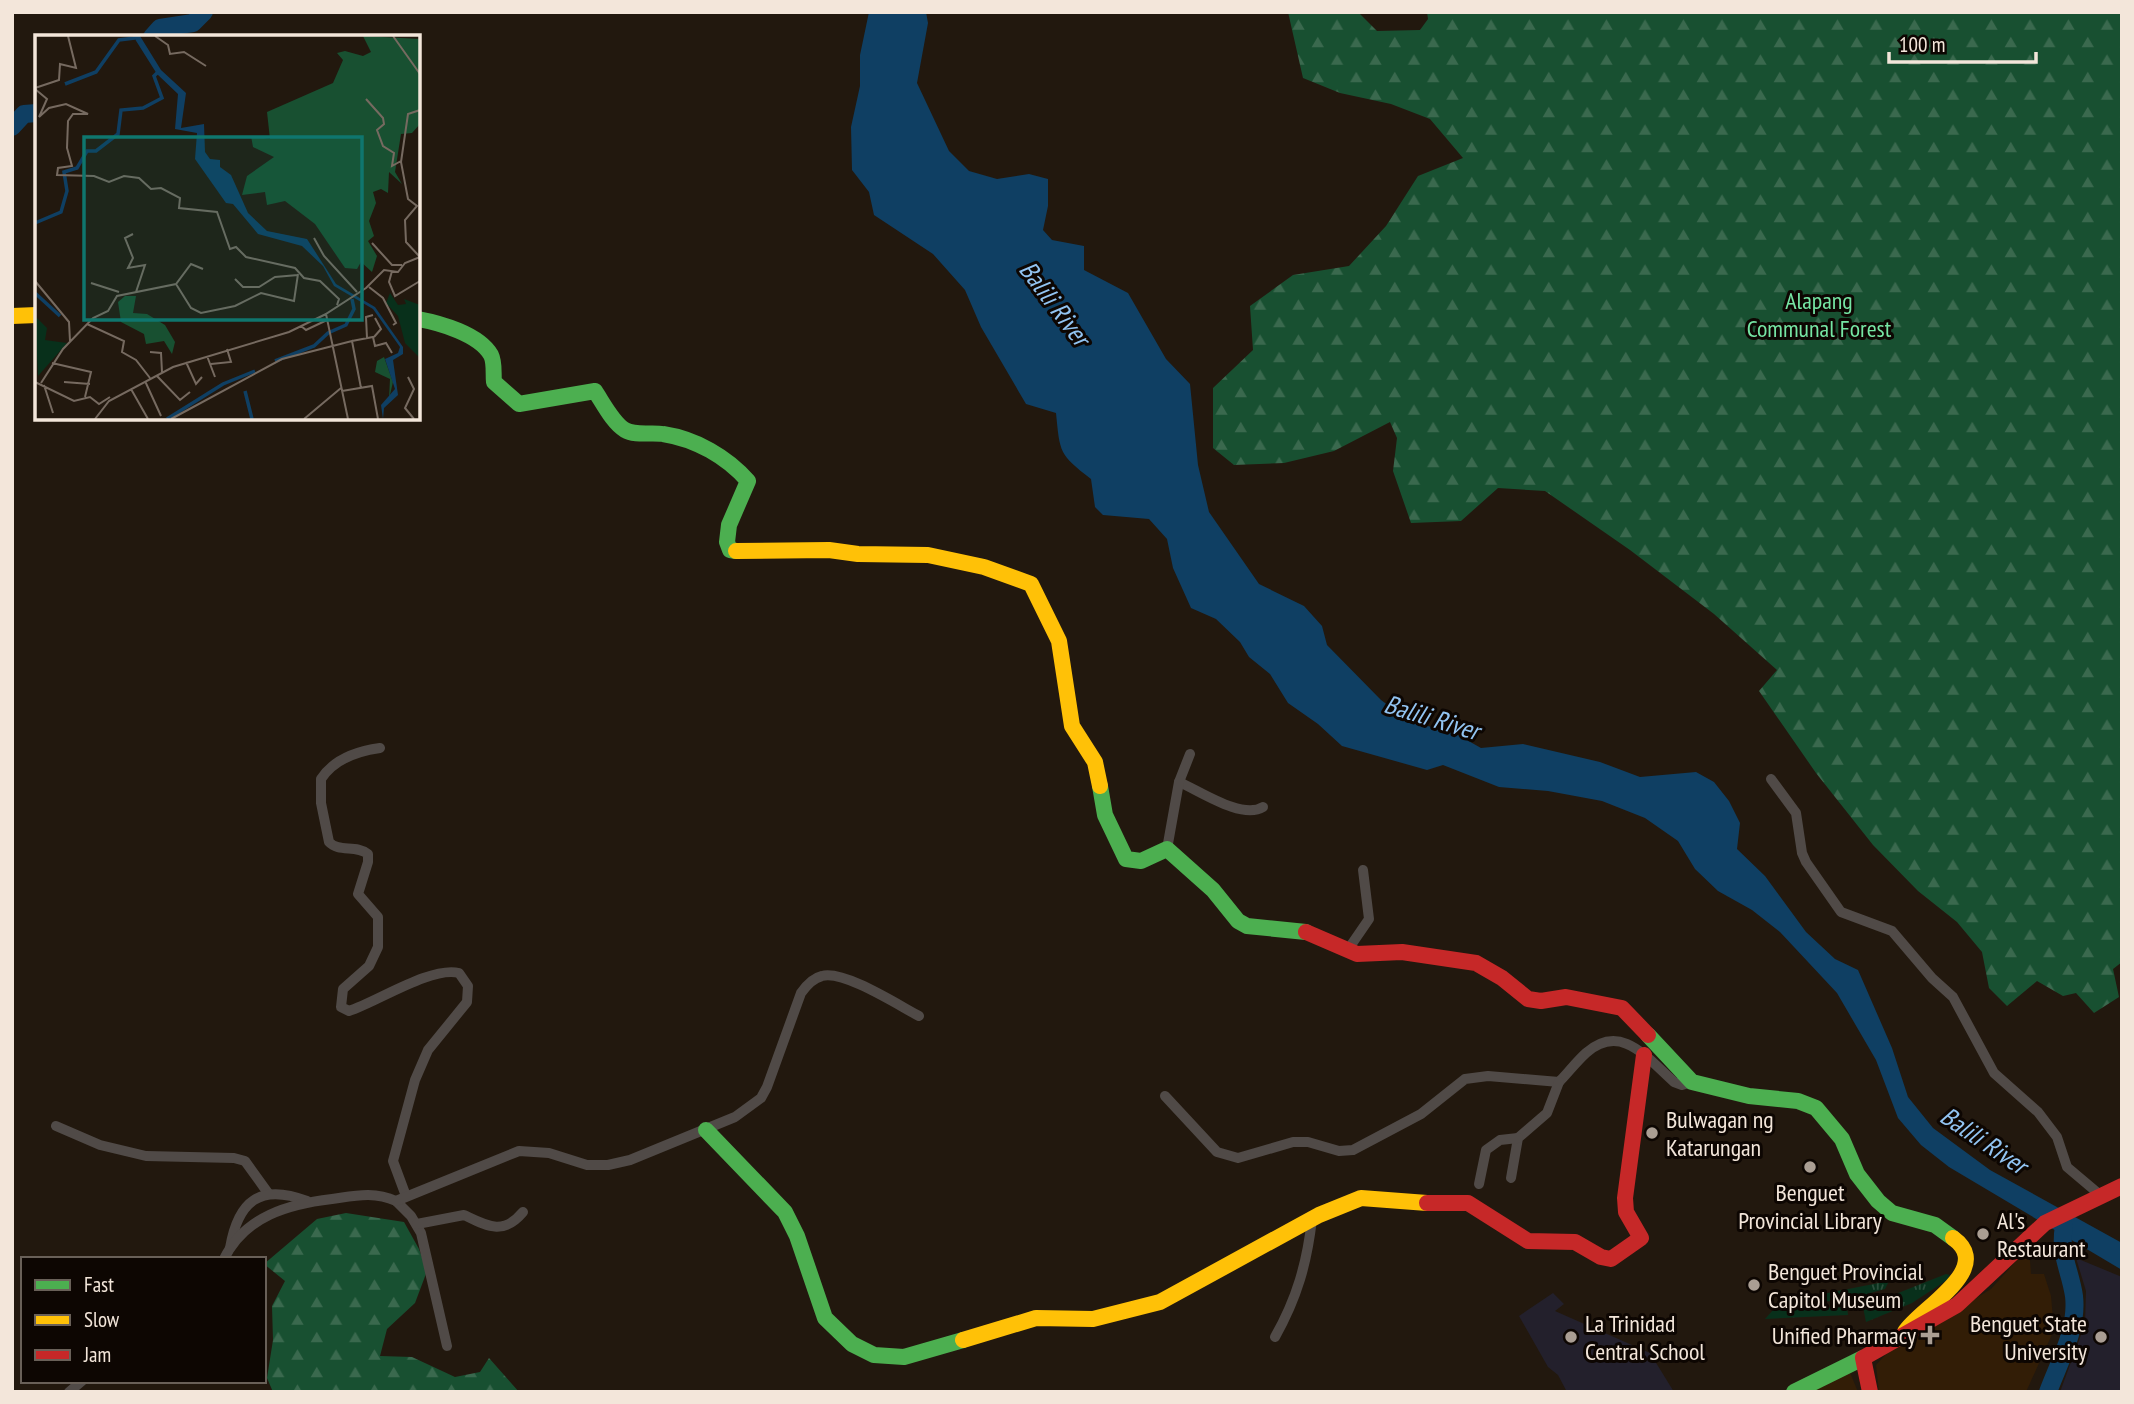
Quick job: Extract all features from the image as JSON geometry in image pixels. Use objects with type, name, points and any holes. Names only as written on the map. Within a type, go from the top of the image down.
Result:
[{"type":"main road","points":[[12,317],[35,316]]},
{"type":"main road","points":[[420,320],[466,336],[488,351],[493,359],[494,382],[519,404],[541,403],[579,392],[595,391],[622,428],[629,432],[680,437],[741,470],[748,481],[726,533],[725,543],[730,550],[747,553],[829,550],[858,554],[928,555],[984,567],[1023,578],[1031,584],[1059,641],[1072,726],[1095,762],[1105,815],[1120,851],[1132,862],[1167,849],[1213,890],[1238,921],[1260,929],[1308,932],[1347,951],[1369,955],[1402,952],[1467,961],[1485,967],[1528,999],[1541,1001],[1566,997],[1622,1008],[1692,1082],[1749,1096],[1798,1101],[1816,1108],[1835,1129],[1857,1174],[1878,1201],[1892,1213],[1935,1225],[1961,1244],[1965,1255],[1965,1269],[1959,1280],[1937,1302],[1913,1319],[1904,1334]]},
{"type":"main road","points":[[706,1130],[785,1212],[797,1236],[808,1275],[825,1318],[852,1344],[874,1355],[904,1357],[1036,1318],[1093,1319],[1160,1302],[1312,1219],[1361,1198],[1402,1203],[1454,1201],[1476,1206],[1528,1241],[1574,1242],[1606,1259],[1618,1255],[1641,1238],[1626,1212],[1625,1198],[1644,1055]]},
{"type":"main road","points":[[1794,1392],[1863,1358],[1957,1305],[2045,1223],[2099,1194],[2121,1188]]},
{"type":"main road","points":[[1863,1358],[1870,1392]]},
{"type":"street","points":[[380,748],[358,751],[342,760],[321,779],[321,803],[329,842],[338,848],[360,849],[368,854],[358,894],[377,917],[379,928],[373,958],[343,989],[341,1007],[349,1011],[443,972],[459,974],[468,986],[467,1002],[429,1050],[415,1080],[393,1161],[401,1198],[417,1224],[447,1346]]},
{"type":"street","points":[[1167,849],[1179,782],[1190,754]]},
{"type":"street","points":[[1772,779],[1796,813],[1807,862],[1841,912],[1882,927],[1899,937],[1925,971],[1954,997],[1994,1073],[2038,1112],[2057,1137],[2072,1174],[2099,1194]]},
{"type":"street","points":[[1179,782],[1244,811],[1263,807]]},
{"type":"street","points":[[1347,951],[1369,919],[1363,870]]},
{"type":"street","points":[[227,1253],[257,1221],[282,1208],[307,1201],[357,1195],[401,1198],[519,1152],[549,1153],[587,1165],[608,1165],[630,1160],[735,1117],[761,1098],[800,993],[810,982],[822,976],[836,975],[919,1016]]},
{"type":"street","points":[[1479,1184],[1486,1150],[1500,1140],[1518,1138],[1547,1113],[1559,1082],[1584,1054],[1606,1040],[1627,1043],[1674,1082],[1682,1085],[1692,1082]]},
{"type":"street","points":[[1165,1096],[1217,1152],[1238,1158],[1293,1142],[1308,1142],[1339,1151],[1353,1150],[1421,1114],[1465,1079],[1479,1076],[1559,1082]]},
{"type":"street","points":[[56,1126],[100,1145],[146,1157],[234,1158],[245,1161],[268,1193]]},
{"type":"street","points":[[1511,1178],[1518,1138]]},
{"type":"street","points":[[227,1253],[234,1222],[243,1210],[268,1193],[277,1192],[307,1201]]},
{"type":"street","points":[[417,1224],[464,1215],[480,1225],[496,1227],[509,1224],[523,1212]]},
{"type":"street","points":[[1275,1337],[1292,1306],[1301,1281],[1312,1219]]},
{"type":"shaded area","points":[[2029,1247],[2031,1274],[2044,1274],[2051,1296],[2054,1330],[2026,1392],[1879,1392],[1876,1365],[1889,1351],[1991,1289]]},
{"type":"shaded area","name":"Benguet State University","points":[[2076,1258],[2122,1277],[2122,1392],[2060,1392],[2085,1324],[2086,1291]]},
{"type":"shaded area","name":"La Trinidad Central School","points":[[1553,1293],[1564,1304],[1555,1311],[1650,1353],[1674,1392],[1567,1392],[1558,1375],[1548,1367],[1519,1316]]},
{"type":"shaded area","points":[[1849,1370],[1858,1392],[1800,1392]]},
{"type":"green space","name":"Alapang Communal Forest","points":[[1288,12],[1358,12],[1377,31],[1420,30],[1428,19],[1427,12],[2122,12],[2122,962],[2113,969],[2119,997],[2094,1013],[2076,993],[2063,996],[2037,981],[2007,1006],[1989,988],[1982,952],[1957,922],[1918,891],[1873,845],[1816,773],[1759,691],[1777,670],[1714,614],[1630,550],[1545,491],[1498,488],[1461,521],[1411,523],[1393,471],[1397,438],[1390,422],[1334,451],[1284,463],[1234,465],[1213,448],[1213,388],[1253,350],[1250,306],[1293,275],[1349,266],[1386,226],[1418,176],[1463,158],[1430,119],[1391,104],[1340,93],[1303,78]]},
{"type":"green space","points":[[346,1213],[404,1222],[419,1249],[427,1271],[415,1303],[387,1329],[380,1356],[412,1357],[455,1377],[480,1372],[489,1358],[519,1392],[273,1392],[267,1378],[273,1340],[272,1306],[285,1281],[266,1266],[266,1262],[317,1219]]},
{"type":"green space","points":[[1946,1274],[1950,1275],[1947,1280],[1912,1303],[1866,1322],[1863,1307]]},
{"type":"green space","points":[[1889,1281],[1885,1289],[1841,1301],[1797,1302],[1797,1299]]},
{"type":"green space","points":[[1847,1307],[1848,1315],[1765,1319],[1774,1309]]},
{"type":"water","name":"Balili River","points":[[869,12],[926,12],[928,23],[917,83],[949,151],[969,171],[997,179],[1029,174],[1048,179],[1048,206],[1043,230],[1052,240],[1084,246],[1084,270],[1128,293],[1166,359],[1190,384],[1198,465],[1209,512],[1259,584],[1304,606],[1322,626],[1327,645],[1381,700],[1408,720],[1458,735],[1481,748],[1523,744],[1600,762],[1640,777],[1696,772],[1714,782],[1729,801],[1740,823],[1737,849],[1765,876],[1806,932],[1835,959],[1858,970],[1892,1048],[1908,1097],[1933,1128],[1990,1170],[2122,1243],[2122,1270],[1949,1167],[1921,1145],[1898,1118],[1876,1060],[1837,993],[1780,932],[1752,910],[1718,891],[1695,869],[1678,841],[1645,818],[1602,801],[1548,791],[1499,787],[1443,765],[1427,770],[1342,746],[1318,724],[1288,703],[1270,674],[1249,657],[1240,642],[1216,619],[1191,608],[1173,568],[1167,539],[1149,519],[1103,515],[1095,507],[1091,479],[1067,458],[1060,445],[1056,413],[1026,404],[981,327],[965,290],[933,254],[874,215],[869,192],[852,170],[851,127],[860,86],[860,55]]},
{"type":"waterway","points":[[154,35],[160,28],[193,23],[204,12]]},
{"type":"waterway","points":[[12,127],[24,114],[35,113]]},
{"type":"waterway","points":[[2048,1392],[2067,1345],[2073,1321],[2074,1296],[2064,1254],[2064,1226]]},
{"type":"traffic: fast","points":[[420,320],[448,327],[478,341],[491,355],[494,382],[519,404],[595,391],[612,418],[625,430],[675,436],[721,457],[748,481],[729,525],[727,542],[730,550],[736,551]]},
{"type":"traffic: fast","points":[[1100,786],[1105,815],[1126,859],[1141,861],[1167,849],[1213,890],[1238,921],[1247,926],[1306,932]]},
{"type":"traffic: fast","points":[[1648,1035],[1692,1082],[1749,1096],[1798,1101],[1816,1108],[1842,1139],[1857,1174],[1878,1201],[1892,1213],[1935,1225],[1953,1238]]},
{"type":"traffic: fast","points":[[706,1130],[785,1212],[797,1236],[825,1318],[852,1344],[874,1355],[904,1357],[963,1340]]},
{"type":"traffic: fast","points":[[1794,1392],[1863,1358]]},
{"type":"traffic: slow","points":[[12,316],[35,315]]},
{"type":"traffic: slow","points":[[736,551],[829,550],[858,554],[928,555],[984,567],[1031,584],[1059,641],[1072,726],[1095,762],[1100,786]]},
{"type":"traffic: slow","points":[[963,1340],[1036,1318],[1093,1319],[1160,1302],[1319,1215],[1361,1198],[1427,1203]]},
{"type":"traffic: slow","points":[[1905,1332],[1960,1275],[1966,1263],[1964,1250],[1953,1238]]},
{"type":"traffic: jam","points":[[1306,932],[1357,954],[1402,952],[1476,963],[1502,978],[1528,999],[1541,1001],[1566,997],[1622,1008],[1648,1035]]},
{"type":"traffic: jam","points":[[1427,1203],[1468,1203],[1528,1241],[1575,1242],[1601,1257],[1611,1259],[1641,1238],[1626,1212],[1625,1198],[1644,1055]]},
{"type":"traffic: jam","points":[[1870,1392],[1863,1358],[1957,1305],[2045,1223],[2122,1186]]},
{"type":"place","name":"Bulwagan ng Katarungan","points":[[1652,1133]]},
{"type":"place","name":"Benguet Provincial Library","points":[[1810,1167]]},
{"type":"place","name":"Al's Restaurant","points":[[1983,1234]]},
{"type":"place","name":"Benguet Provincial Capitol Museum","points":[[1754,1285]]},
{"type":"place","name":"Unified Pharmacy","points":[[1930,1335]]},
{"type":"place","name":"La Trinidad Central School","points":[[1571,1337]]},
{"type":"place","name":"Benguet State University","points":[[2101,1337]]}]
